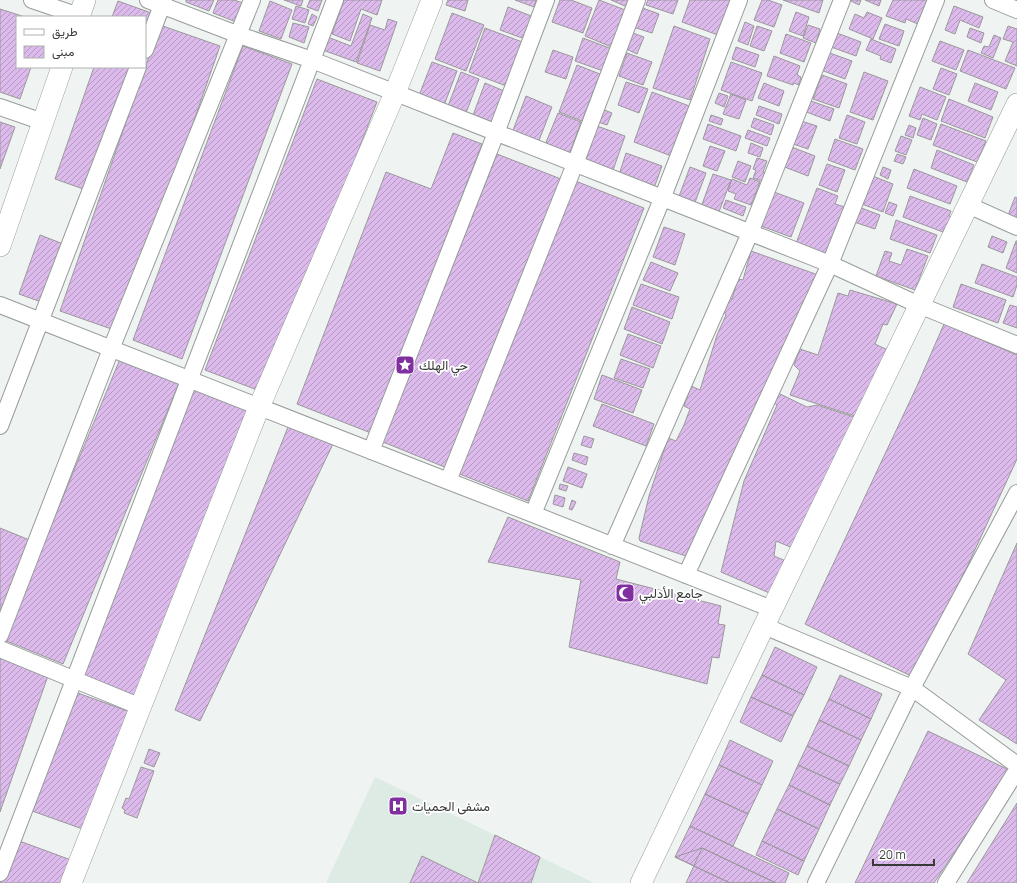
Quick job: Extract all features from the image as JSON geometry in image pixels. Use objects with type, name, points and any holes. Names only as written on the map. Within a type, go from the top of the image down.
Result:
[{"type":"street","points":[[32,0],[81,11]]},
{"type":"street","points":[[0,635],[111,349],[252,0]]},
{"type":"street","points":[[0,873],[335,0]]},
{"type":"street","points":[[71,883],[259,407],[395,92],[432,0]]},
{"type":"street","points":[[371,451],[496,134],[546,0]]},
{"type":"street","points":[[448,481],[575,164],[637,0]]},
{"type":"street","points":[[533,514],[662,199],[739,0]]},
{"type":"street","points":[[612,546],[750,233],[842,0]]},
{"type":"street","points":[[686,575],[830,264],[936,0]]},
{"type":"street","points":[[993,0],[1017,10]]},
{"type":"street","points":[[146,46],[158,2],[239,35],[312,60],[395,92],[496,134],[830,264],[919,305],[1017,345]]},
{"type":"street","points":[[0,246],[62,68]]},
{"type":"street","points":[[0,426],[138,68]]},
{"type":"street","points":[[0,107],[43,122]]},
{"type":"street","points":[[642,883],[768,617],[919,305],[1015,114]]},
{"type":"street","points":[[968,205],[1017,227]]},
{"type":"street","points":[[0,305],[686,575],[912,688],[1017,765]]},
{"type":"street","points":[[816,883],[912,688],[1017,493]]},
{"type":"street","points":[[0,649],[141,706]]},
{"type":"street","points":[[946,883],[1017,770]]},
{"type":"shaded area","name":"مشفى الحميات","points":[[375,777],[594,883],[326,883]]},
{"type":"building","points":[[186,0],[214,0],[209,11],[186,2]]},
{"type":"building","points":[[218,0],[234,0],[246,4],[239,23],[213,13]]},
{"type":"building","points":[[284,0],[303,0],[301,6]]},
{"type":"building","points":[[310,0],[322,0],[318,11],[307,7]]},
{"type":"building","points":[[344,0],[382,0],[377,15],[361,9],[350,41],[332,34]]},
{"type":"building","points":[[448,0],[468,0],[465,11],[446,5]]},
{"type":"building","points":[[515,0],[536,0],[534,7]]},
{"type":"building","points":[[560,0],[571,0],[592,8],[583,33],[552,22]]},
{"type":"building","points":[[599,0],[628,11],[614,48],[585,36]]},
{"type":"building","points":[[611,0],[630,0],[627,7]]},
{"type":"building","points":[[648,0],[678,0],[673,14],[646,5]]},
{"type":"building","points":[[690,0],[731,0],[718,35],[682,22]]},
{"type":"building","points":[[762,0],[768,0],[782,5],[774,27],[754,20]]},
{"type":"building","points":[[783,0],[823,0],[819,13]]},
{"type":"building","points":[[851,0],[861,0],[859,5]]},
{"type":"building","points":[[865,0],[881,0],[879,6]]},
{"type":"building","points":[[893,0],[927,0],[918,24],[906,19],[905,23],[886,16]]},
{"type":"building","points":[[118,1],[154,14],[146,36],[146,16],[112,16]]},
{"type":"building","points":[[270,1],[292,10],[281,39],[259,31]]},
{"type":"building","points":[[296,6],[309,10],[305,23],[292,19]]},
{"type":"building","points":[[954,6],[983,17],[979,28],[960,20],[955,34],[945,30]]},
{"type":"building","points":[[508,7],[534,17],[525,39],[500,30]]},
{"type":"building","points":[[640,7],[659,14],[652,33],[633,27]]},
{"type":"building","points":[[0,9],[22,16],[16,16],[16,68],[31,68],[20,99],[0,92]]},
{"type":"building","points":[[796,12],[809,17],[803,36],[789,31]]},
{"type":"building","points":[[867,12],[882,18],[873,39],[849,29],[855,14],[864,18]]},
{"type":"building","points":[[452,13],[484,25],[466,71],[435,59]]},
{"type":"building","points":[[312,14],[317,17],[313,26],[308,24]]},
{"type":"building","points":[[363,14],[372,18],[356,62],[320,49],[325,36],[351,46]]},
{"type":"building","points":[[388,19],[397,22],[380,71],[357,63],[370,25],[385,30]]},
{"type":"building","points":[[745,22],[754,26],[748,45],[738,41]]},
{"type":"building","points":[[293,23],[309,27],[304,43],[289,37]]},
{"type":"building","points":[[885,24],[904,31],[899,46],[879,39]]},
{"type":"building","points":[[160,25],[220,46],[120,332],[60,311]]},
{"type":"building","points":[[808,25],[820,29],[816,43],[803,38]]},
{"type":"building","points":[[674,26],[710,39],[690,100],[653,88]]},
{"type":"building","points":[[757,26],[772,31],[764,51],[750,46]]},
{"type":"building","points":[[1008,26],[1017,29],[1017,66],[1005,61],[1013,42],[1003,39]]},
{"type":"building","points":[[485,28],[525,43],[509,87],[469,72]]},
{"type":"building","points":[[970,28],[984,33],[981,43],[967,37]]},
{"type":"building","points":[[630,32],[644,37],[637,54],[624,48]]},
{"type":"building","points":[[837,33],[861,42],[856,56],[831,47]]},
{"type":"building","points":[[786,34],[811,43],[804,62],[780,53]]},
{"type":"building","points":[[994,35],[1001,38],[993,58],[981,53],[984,46],[989,47]]},
{"type":"building","points":[[583,38],[612,49],[603,71],[575,61]]},
{"type":"building","points":[[871,39],[896,49],[891,63],[880,59],[881,56],[866,50]]},
{"type":"building","points":[[940,41],[964,50],[956,70],[932,61]]},
{"type":"building","points":[[243,46],[292,64],[182,359],[133,340]]},
{"type":"building","points":[[736,47],[759,55],[755,67],[732,59]]},
{"type":"building","points":[[553,50],[573,57],[566,79],[545,72]]},
{"type":"building","points":[[968,50],[1015,68],[1006,89],[960,71]]},
{"type":"building","points":[[827,52],[852,61],[845,79],[821,70]]},
{"type":"building","points":[[627,53],[652,62],[643,85],[619,76]]},
{"type":"building","points":[[774,56],[800,66],[797,75],[801,77],[799,85],[794,83],[793,85],[767,76]]},
{"type":"building","points":[[432,62],[457,71],[443,108],[418,98]]},
{"type":"building","points":[[731,62],[762,73],[752,101],[721,90]]},
{"type":"building","points":[[577,65],[600,74],[582,121],[559,112]]},
{"type":"building","points":[[94,68],[135,68],[89,191],[55,179]]},
{"type":"building","points":[[941,68],[957,74],[949,95],[933,89]]},
{"type":"building","points":[[461,72],[479,79],[466,113],[448,106]]},
{"type":"building","points":[[864,72],[888,81],[873,120],[850,112]]},
{"type":"building","points":[[822,75],[847,84],[839,108],[813,99]]},
{"type":"building","points":[[317,79],[377,102],[265,393],[205,370]]},
{"type":"building","points":[[626,82],[648,89],[639,113],[618,105]]},
{"type":"building","points":[[485,83],[509,93],[496,127],[472,118]]},
{"type":"building","points":[[764,83],[784,91],[779,106],[758,98]]},
{"type":"building","points":[[975,83],[998,92],[991,110],[968,101]]},
{"type":"building","points":[[920,87],[946,97],[937,120],[922,114],[920,120],[909,116]]},
{"type":"building","points":[[652,92],[692,107],[674,157],[634,142]]},
{"type":"building","points":[[719,93],[728,96],[724,107],[715,103]]},
{"type":"building","points":[[731,94],[746,100],[739,119],[723,114]]},
{"type":"building","points":[[526,96],[552,107],[538,143],[512,133]]},
{"type":"building","points":[[949,99],[993,117],[985,138],[941,121]]},
{"type":"building","points":[[808,100],[834,109],[830,121],[804,111]]},
{"type":"building","points":[[759,106],[782,114],[779,124],[756,115]]},
{"type":"building","points":[[599,108],[612,113],[607,125],[595,121]]},
{"type":"building","points":[[558,113],[581,122],[569,155],[545,145]]},
{"type":"building","points":[[711,115],[723,119],[721,125],[709,121]]},
{"type":"building","points":[[847,115],[865,122],[857,144],[839,138]]},
{"type":"building","points":[[754,118],[774,125],[771,135],[751,127]]},
{"type":"building","points":[[923,118],[937,124],[931,140],[917,135]]},
{"type":"building","points":[[798,120],[817,126],[808,149],[790,143]]},
{"type":"building","points":[[0,122],[15,127],[0,169]]},
{"type":"building","points":[[708,124],[741,136],[736,151],[703,139]]},
{"type":"building","points":[[941,124],[986,141],[977,162],[933,145]]},
{"type":"building","points":[[909,125],[916,128],[913,138],[905,135]]},
{"type":"building","points":[[597,126],[625,136],[612,173],[585,163]]},
{"type":"building","points":[[748,130],[770,138],[767,146],[745,138]]},
{"type":"building","points":[[453,133],[482,144],[371,433],[297,404],[386,172],[431,189]]},
{"type":"building","points":[[901,136],[912,140],[906,155],[895,151]]},
{"type":"building","points":[[835,139],[863,149],[855,170],[828,160]]},
{"type":"building","points":[[751,143],[763,148],[760,157],[748,153]]},
{"type":"building","points":[[710,146],[725,151],[717,171],[703,166]]},
{"type":"building","points":[[789,146],[815,156],[808,176],[782,166]]},
{"type":"building","points":[[937,150],[974,165],[967,182],[931,168]]},
{"type":"building","points":[[626,153],[662,166],[654,188],[619,175]]},
{"type":"building","points":[[497,154],[561,179],[447,468],[383,442]]},
{"type":"building","points":[[897,154],[906,157],[903,164],[894,161]]},
{"type":"building","points":[[757,158],[767,161],[763,172],[768,173],[765,182],[753,178],[756,170],[753,169]]},
{"type":"building","points":[[738,161],[751,166],[745,182],[732,177]]},
{"type":"building","points":[[827,164],[845,170],[837,192],[819,185]]},
{"type":"building","points":[[690,167],[706,173],[694,205],[678,199]]},
{"type":"building","points":[[883,167],[891,170],[888,179],[880,175]]},
{"type":"building","points":[[914,169],[957,186],[950,204],[907,188]]},
{"type":"building","points":[[713,174],[731,180],[717,217],[700,210]]},
{"type":"building","points":[[870,175],[893,184],[883,212],[859,203]]},
{"type":"building","points":[[750,178],[760,182],[751,205],[734,199],[736,194],[728,191],[732,179],[747,185]]},
{"type":"building","points":[[573,180],[644,208],[528,501],[457,473]]},
{"type":"building","points":[[817,188],[838,196],[835,204],[845,207],[827,258],[795,246]]},
{"type":"building","points":[[774,192],[804,203],[791,237],[761,226]]},
{"type":"building","points":[[910,196],[951,211],[949,216],[954,218],[949,230],[944,228],[943,232],[903,217]]},
{"type":"building","points":[[1015,197],[1017,198],[1017,222],[1007,218]]},
{"type":"building","points":[[726,200],[746,207],[743,216],[723,208]]},
{"type":"building","points":[[889,202],[897,205],[893,216],[885,213]]},
{"type":"building","points":[[856,206],[880,215],[875,229],[851,221]]},
{"type":"building","points":[[896,220],[937,235],[930,253],[890,239]]},
{"type":"building","points":[[664,227],[685,234],[675,265],[653,257]]},
{"type":"building","points":[[40,235],[66,245],[44,303],[19,294]]},
{"type":"building","points":[[992,236],[1007,242],[1003,253],[988,247]]},
{"type":"building","points":[[1017,241],[1017,273],[1006,268]]},
{"type":"building","points":[[907,249],[928,256],[915,290],[876,276],[885,251],[892,253],[889,261],[901,265]]},
{"type":"building","points":[[751,251],[821,276],[692,558],[640,541],[639,538],[649,496],[668,438],[676,441],[684,425],[690,409],[684,406],[691,386],[700,390],[717,335],[726,315],[722,310],[727,297],[732,299],[738,279],[743,280]]},
{"type":"building","points":[[651,262],[678,273],[670,291],[643,280]]},
{"type":"building","points":[[982,264],[1017,277],[1017,285],[1013,297],[975,283]]},
{"type":"building","points":[[641,284],[679,297],[672,319],[633,305]]},
{"type":"building","points":[[961,284],[1006,300],[998,323],[953,307]]},
{"type":"building","points":[[850,290],[897,304],[887,325],[883,324],[875,344],[890,351],[861,418],[790,395],[800,371],[794,365],[800,349],[818,355],[838,293],[848,296]]},
{"type":"building","points":[[1010,305],[1017,307],[1017,328],[1003,323]]},
{"type":"building","points":[[632,307],[670,322],[662,344],[624,329]]},
{"type":"building","points":[[944,324],[1017,355],[1017,459],[967,567],[911,676],[805,624],[917,386]]},
{"type":"building","points":[[628,334],[661,346],[653,368],[620,355]]},
{"type":"building","points":[[120,359],[179,383],[63,664],[4,640]]},
{"type":"building","points":[[621,359],[650,369],[643,388],[614,378]]},
{"type":"building","points":[[602,375],[642,390],[633,413],[594,399]]},
{"type":"building","points":[[190,386],[257,414],[140,699],[73,672]]},
{"type":"building","points":[[778,393],[807,407],[817,405],[860,419],[795,549],[776,541],[774,556],[786,561],[774,595],[721,572],[744,481],[777,405],[774,403]]},
{"type":"building","points":[[602,404],[654,424],[646,446],[593,426]]},
{"type":"building","points":[[288,427],[333,444],[200,721],[175,710]]},
{"type":"building","points":[[584,436],[594,439],[591,448],[581,445]]},
{"type":"building","points":[[574,453],[588,457],[586,465],[572,460]]},
{"type":"building","points":[[568,467],[587,474],[582,488],[563,481]]},
{"type":"building","points":[[560,484],[568,486],[566,491],[559,489]]},
{"type":"building","points":[[555,495],[565,498],[563,507],[553,504]]},
{"type":"building","points":[[572,500],[576,502],[572,510],[569,509]]},
{"type":"building","name":"جامع الأدلبي","points":[[508,517],[620,562],[616,579],[721,606],[718,624],[725,625],[719,658],[712,657],[707,684],[569,647],[581,580],[488,562]]},
{"type":"building","points":[[0,528],[32,541],[0,619]]},
{"type":"building","points":[[1017,543],[1017,744],[979,720],[1006,680],[968,654]]},
{"type":"building","points":[[775,647],[817,667],[804,695],[762,675]]},
{"type":"building","points":[[0,656],[49,673],[0,812]]},
{"type":"building","points":[[762,675],[804,695],[793,716],[751,697]]},
{"type":"building","points":[[840,675],[882,694],[871,719],[829,699]]},
{"type":"building","points":[[64,688],[133,713],[91,832],[21,807]]},
{"type":"building","points":[[751,697],[793,716],[781,742],[740,722]]},
{"type":"building","points":[[829,699],[871,719],[861,740],[819,720]]},
{"type":"building","points":[[819,720],[861,740],[849,766],[807,746]]},
{"type":"building","points":[[928,731],[1009,770],[934,883],[855,883]]},
{"type":"building","points":[[730,740],[773,761],[762,785],[719,765]]},
{"type":"building","points":[[807,746],[849,766],[840,784],[798,765]]},
{"type":"building","points":[[149,749],[160,753],[154,767],[144,763]]},
{"type":"building","points":[[719,765],[762,785],[748,814],[705,794]]},
{"type":"building","points":[[798,765],[840,784],[830,805],[789,785]]},
{"type":"building","points":[[141,767],[154,771],[137,818],[124,813],[125,810],[122,808],[126,798],[129,799]]},
{"type":"building","points":[[789,785],[830,805],[819,829],[777,809]]},
{"type":"building","points":[[705,794],[748,814],[733,846],[690,826]]},
{"type":"building","points":[[1017,803],[1017,883],[967,883]]},
{"type":"building","points":[[777,809],[819,829],[804,861],[762,841]]},
{"type":"building","points":[[690,826],[789,873],[785,883],[730,883],[675,857]]},
{"type":"building","points":[[495,835],[540,857],[531,883],[478,883]]},
{"type":"building","points":[[14,839],[71,860],[63,883],[0,883],[0,877]]},
{"type":"building","points":[[762,841],[804,861],[798,875],[756,855]]},
{"type":"building","points":[[702,848],[776,883],[686,883]]},
{"type":"building","points":[[702,848],[776,883],[730,883],[675,857]]},
{"type":"building","points":[[422,856],[478,883],[410,883]]},
{"type":"place","name":"حي الهلك","points":[[405,365]]},
{"type":"place","name":"جامع الأدلبي","points":[[625,593]]},
{"type":"place","name":"مشفى الحميات","points":[[398,806]]}]
